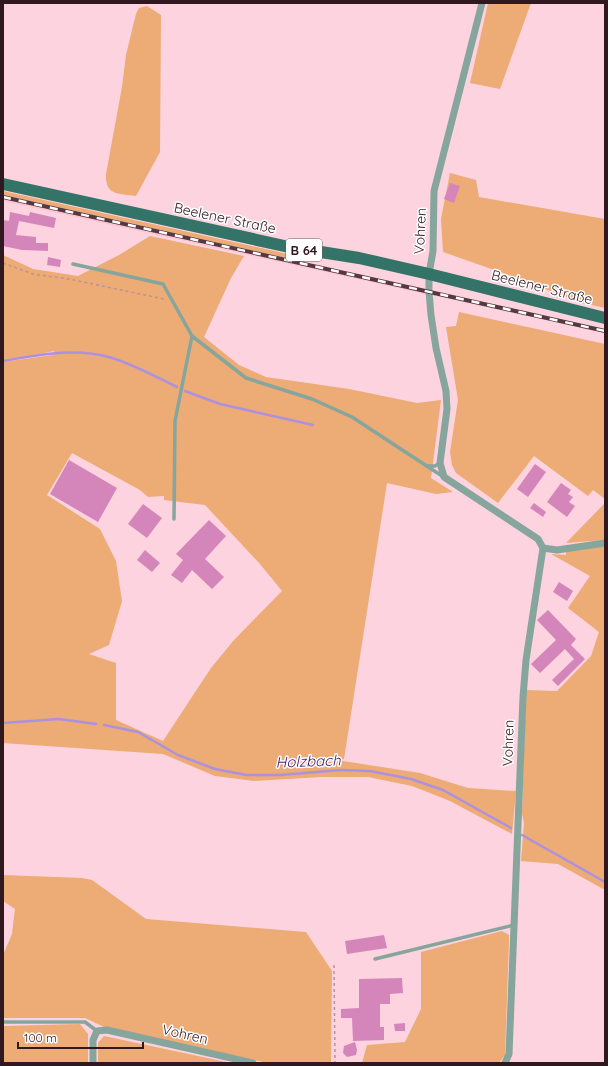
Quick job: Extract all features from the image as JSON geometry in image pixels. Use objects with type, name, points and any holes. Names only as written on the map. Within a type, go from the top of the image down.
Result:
[{"type":"main road","name":"Beelener Straße","points":[[3,184],[289,247],[359,258],[605,318]]},
{"type":"street","name":"Vohren","points":[[444,477],[440,463],[447,408],[446,391],[430,315],[429,274],[433,251],[434,191],[482,3]]},
{"type":"street","points":[[444,477],[538,539],[543,548],[557,550],[605,543]]},
{"type":"street","name":"Vohren","points":[[505,1063],[509,1054],[523,697],[527,652],[543,548]]},
{"type":"street","name":"Vohren","points":[[97,1031],[107,1030],[253,1063]]},
{"type":"street","points":[[93,1063],[93,1040],[97,1031]]},
{"type":"lane","points":[[73,264],[163,284],[192,336],[246,378],[334,408],[352,417],[444,477]]},
{"type":"lane","points":[[174,519],[175,420],[192,336]]},
{"type":"lane","points":[[428,466],[435,466],[440,463]]},
{"type":"lane","points":[[375,959],[514,924]]},
{"type":"lane","points":[[3,1022],[84,1022],[97,1031]]},
{"type":"path","points":[[3,263],[33,274],[69,279],[172,300]]},
{"type":"path","points":[[334,965],[335,1063]]},
{"type":"shaded area","points":[[488,3],[531,3],[500,89],[470,83]]},
{"type":"shaded area","points":[[147,6],[161,15],[160,152],[136,196],[119,194],[111,190],[106,181],[106,174],[122,87],[126,55],[133,26],[139,8]]},
{"type":"shaded area","points":[[450,173],[476,180],[479,197],[605,219],[605,308],[578,302],[523,280],[443,252],[441,219]]},
{"type":"shaded area","points":[[3,191],[288,254],[306,260],[304,262],[3,195]]},
{"type":"shaded area","points":[[3,195],[440,292],[439,297],[3,201]]},
{"type":"shaded area","points":[[150,236],[244,256],[231,278],[204,337],[239,365],[266,377],[349,389],[417,403],[441,400],[431,478],[453,492],[436,494],[387,483],[344,759],[304,764],[343,761],[420,773],[468,788],[516,791],[512,834],[450,801],[412,786],[368,777],[322,777],[254,781],[215,776],[163,754],[3,743],[3,362],[53,355],[54,351],[3,361],[3,255],[33,269],[78,276],[119,255]],"holes":[[[72,453],[140,490],[148,497],[164,496],[164,500],[205,505],[260,564],[282,591],[234,640],[211,668],[163,741],[116,720],[116,663],[89,654],[109,645],[122,601],[116,561],[100,529],[47,495]]]},
{"type":"shaded area","points":[[459,312],[605,344],[605,499],[593,490],[588,496],[534,456],[498,503],[456,473],[452,465],[450,452],[458,400],[446,327],[456,326]]},
{"type":"shaded area","points":[[605,503],[605,540],[566,543]]},
{"type":"shaded area","points":[[605,546],[605,890],[558,864],[521,861],[524,823],[522,814],[526,690],[557,691],[591,656],[599,632],[568,608],[590,576],[551,554],[566,555],[566,551]]},
{"type":"shaded area","points":[[3,875],[82,878],[92,880],[146,919],[306,932],[332,971],[331,1063],[268,1063],[104,1027],[85,1018],[3,1018],[3,955],[12,934],[15,909],[3,901]]},
{"type":"shaded area","points":[[502,931],[509,935],[509,941],[505,1055],[499,1063],[362,1063],[367,1045],[405,1042],[421,1009],[421,952]]},
{"type":"shaded area","points":[[80,1024],[88,1034],[88,1063],[3,1063],[3,1026]]},
{"type":"shaded area","points":[[104,1036],[231,1063],[98,1063],[98,1043]]},
{"type":"building","points":[[450,183],[460,186],[454,203],[444,199]]},
{"type":"building","points":[[10,212],[29,216],[30,212],[56,218],[54,228],[19,221],[16,235],[36,237],[36,243],[48,243],[48,251],[22,250],[3,246],[3,220],[9,221]]},
{"type":"building","points":[[48,257],[61,260],[60,267],[47,265]]},
{"type":"building","points":[[69,460],[117,488],[98,522],[50,494]]},
{"type":"building","points":[[535,464],[546,472],[528,497],[517,489]]},
{"type":"building","points":[[561,483],[571,490],[568,494],[573,497],[569,502],[575,506],[567,517],[547,502]]},
{"type":"building","points":[[534,503],[546,512],[543,517],[530,508]]},
{"type":"building","points":[[143,504],[162,518],[147,538],[128,524]]},
{"type":"building","points":[[209,520],[226,536],[205,559],[224,577],[212,589],[192,570],[182,583],[171,575],[183,560],[176,554]]},
{"type":"building","points":[[145,550],[160,563],[152,572],[137,560]]},
{"type":"building","points":[[559,582],[573,591],[567,601],[553,592]]},
{"type":"building","points":[[548,610],[576,639],[571,645],[585,659],[558,686],[552,680],[574,659],[565,649],[540,673],[531,664],[556,640],[537,620]]},
{"type":"building","points":[[384,935],[387,948],[347,954],[345,941]]},
{"type":"building","points":[[402,978],[403,993],[390,994],[390,1004],[380,1004],[380,1027],[384,1027],[384,1040],[353,1041],[352,1018],[341,1018],[341,1009],[359,1008],[359,979]]},
{"type":"building","points":[[405,1023],[405,1031],[395,1031],[394,1024]]},
{"type":"building","points":[[355,1042],[357,1050],[356,1055],[347,1057],[343,1053],[344,1046]]},
{"type":"waterway","points":[[3,361],[58,353],[85,353],[112,358],[129,364],[177,387]]},
{"type":"waterway","points":[[185,391],[220,404],[313,425]]},
{"type":"waterway","name":"Holzbach","points":[[3,723],[59,719],[96,724]]},
{"type":"waterway","name":"Holzbach","points":[[104,725],[138,732],[178,755],[215,769],[246,775],[280,775],[341,770],[370,771],[411,779],[443,790],[511,828]]},
{"type":"waterway","name":"Holzbach","points":[[522,835],[605,882]]},
{"type":"railway","points":[[3,197],[605,331]]}]
